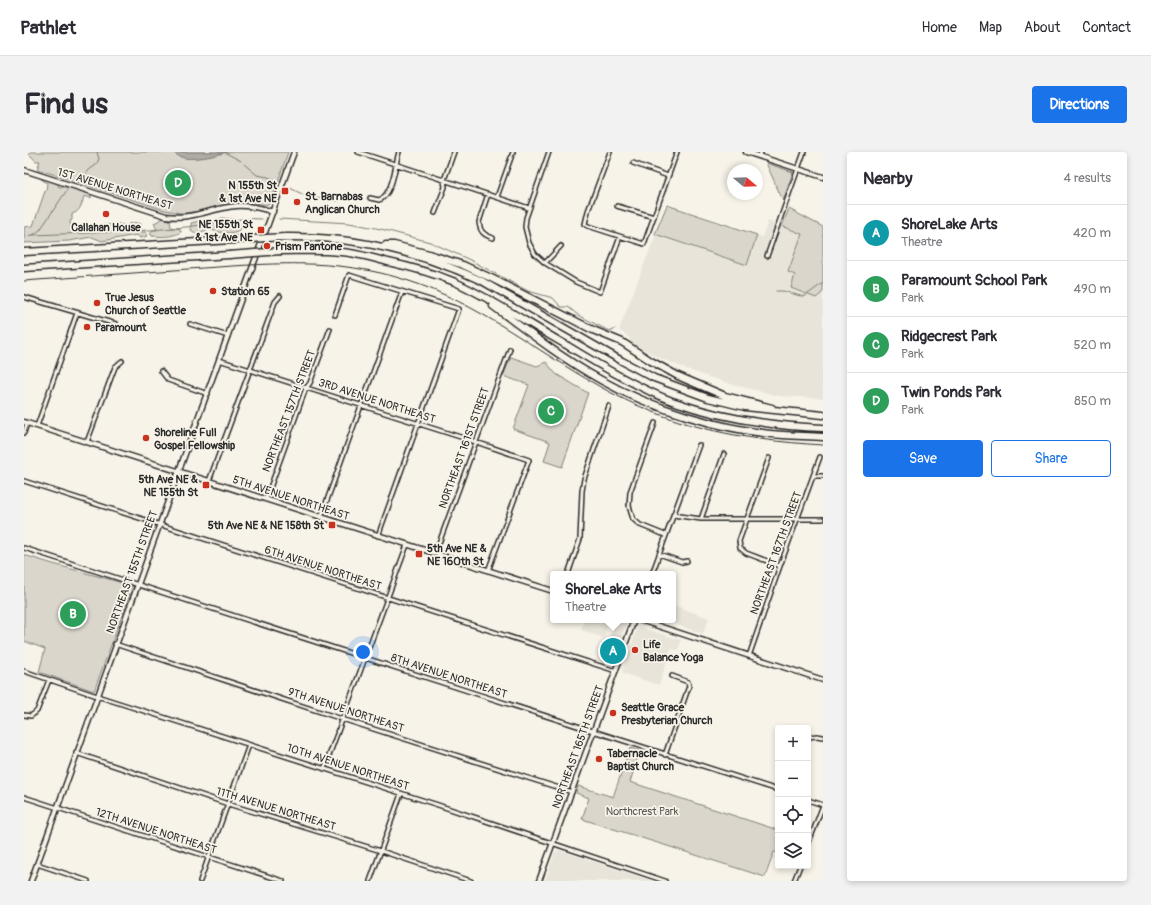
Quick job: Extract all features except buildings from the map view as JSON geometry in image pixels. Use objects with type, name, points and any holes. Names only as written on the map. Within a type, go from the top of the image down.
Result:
[{"type":"highway","points":[[24,252],[285,237],[330,238],[381,246],[416,255],[459,270],[482,281],[654,378],[708,398],[745,408],[823,415]]},
{"type":"highway","points":[[381,246],[394,245],[463,265],[593,330],[622,342],[678,376],[725,396],[768,406],[779,412]]},
{"type":"highway","points":[[24,268],[281,251],[342,252],[367,256],[419,269],[455,282],[596,363],[671,400],[704,411],[743,420],[781,426],[823,428]]},
{"type":"highway","points":[[472,291],[571,362],[600,380],[644,400],[690,416],[746,430],[782,435],[823,437]]},
{"type":"street","name":"NORTHEAST 155TH STREET","points":[[31,881],[159,524],[208,394],[294,152]]},
{"type":"street","points":[[358,152],[529,208]]},
{"type":"street","points":[[370,198],[379,200],[386,195],[395,171],[395,164],[399,152]]},
{"type":"street","points":[[435,213],[445,187],[444,180],[454,152]]},
{"type":"street","points":[[497,197],[513,152]]},
{"type":"street","points":[[549,152],[526,218],[525,227],[529,243],[535,254],[546,263],[576,282],[600,292],[620,237]]},
{"type":"street","points":[[610,152],[588,211],[586,224],[588,226],[644,244],[677,152]]},
{"type":"street","points":[[746,152],[761,154],[823,177]]},
{"type":"street","points":[[767,256],[804,152]]},
{"type":"street","points":[[633,163],[668,176]]},
{"type":"street","name":"1ST AVENUE NORTHEAST","points":[[24,170],[166,216],[186,217],[237,206],[258,208],[273,212]]},
{"type":"street","points":[[488,194],[479,226],[485,235],[493,238]]},
{"type":"street","points":[[617,206],[654,216]]},
{"type":"street","points":[[546,263],[561,246]]},
{"type":"street","points":[[335,315],[350,275],[459,309],[378,536]]},
{"type":"street","points":[[322,517],[402,292]]},
{"type":"street","points":[[209,481],[275,302],[280,296]]},
{"type":"street","points":[[24,297],[116,324]]},
{"type":"street","points":[[37,426],[77,313]]},
{"type":"street","points":[[190,324],[228,336]]},
{"type":"street","name":"NORTHEAST 157TH STREET","points":[[266,499],[306,388],[310,383],[330,329]]},
{"type":"street","name":"NORTHEAST 161ST STREET","points":[[435,554],[510,349]]},
{"type":"street","name":"3RD AVENUE NORTHEAST","points":[[220,360],[418,423],[528,460],[488,571]]},
{"type":"street","points":[[87,442],[115,367],[122,361]]},
{"type":"street","points":[[161,371],[168,380],[208,394]]},
{"type":"street","points":[[569,571],[580,539],[583,486],[586,472],[609,406]]},
{"type":"street","points":[[24,432],[26,422]]},
{"type":"street","name":"5TH AVENUE NORTHEAST","points":[[26,422],[550,591]]},
{"type":"street","points":[[655,423],[630,492],[629,500],[631,515],[636,522],[645,528],[665,535]]},
{"type":"street","points":[[653,571],[698,445]]},
{"type":"street","points":[[701,519],[724,454]]},
{"type":"street","name":"NORTHEAST 167TH STREET","points":[[749,656],[820,457]]},
{"type":"street","points":[[769,458],[739,541],[740,548],[746,553],[780,566]]},
{"type":"street","points":[[814,476],[823,476]]},
{"type":"street","name":"6TH AVENUE NORTHEAST","points":[[24,481],[616,671]]},
{"type":"street","points":[[673,515],[701,519],[823,519]]},
{"type":"street","points":[[324,769],[386,598],[407,545]]},
{"type":"street","name":"8TH AVENUE NORTHEAST","points":[[24,548],[593,732],[775,789]]},
{"type":"street","points":[[659,554],[682,562],[687,561]]},
{"type":"street","name":"NORTHEAST 165TH STREET","points":[[539,881],[633,623]]},
{"type":"street","points":[[649,623],[823,680]]},
{"type":"street","name":"9TH AVENUE NORTHEAST","points":[[116,644],[342,719],[572,792]]},
{"type":"street","name":"10TH AVENUE NORTHEAST","points":[[24,671],[97,696],[553,843],[665,881]]},
{"type":"street","points":[[665,755],[689,686],[688,682],[672,676]]},
{"type":"street","points":[[24,715],[31,716],[37,711],[48,680]]},
{"type":"street","points":[[811,737],[823,737]]},
{"type":"street","points":[[200,881],[249,745]]},
{"type":"street","name":"11TH AVENUE NORTHEAST","points":[[76,753],[228,804],[381,851],[471,881]]},
{"type":"street","points":[[370,881],[401,794]]},
{"type":"street","name":"12TH AVENUE NORTHEAST","points":[[24,797],[283,881]]},
{"type":"street","points":[[811,801],[823,805],[811,836]]},
{"type":"street","points":[[37,864],[88,881]]},
{"type":"street","points":[[794,881],[799,869]]},
{"type":"shaded area","points":[[173,152],[226,152],[197,158],[185,158]]},
{"type":"shaded area","points":[[667,205],[762,237],[768,221],[802,234],[788,272],[795,275],[816,298],[823,292],[823,398],[779,396],[734,385],[697,373],[664,360],[631,343],[629,340],[630,338],[619,330]]},
{"type":"shaded area","points":[[676,606],[709,618],[703,634],[672,623],[676,623]]},
{"type":"shaded area","points":[[583,623],[626,623],[612,664],[601,661],[613,628],[607,626],[604,638],[581,630]]},
{"type":"shaded area","points":[[640,627],[681,640],[678,650],[671,649],[659,685],[622,673],[637,629]]},
{"type":"shaded area","points":[[559,850],[653,881],[545,881],[555,852]]},
{"type":"green space","points":[[30,152],[288,152],[271,202],[266,205],[240,202],[193,213],[180,213],[164,210],[37,169],[40,161],[36,161],[29,154]]},
{"type":"green space","points":[[766,163],[793,172],[783,201]]},
{"type":"green space","points":[[41,179],[57,182],[59,187],[70,188],[90,194],[91,198],[84,196],[79,210],[72,214],[72,220],[70,221],[71,228],[118,224],[127,226],[135,223],[141,224],[140,232],[146,232],[147,236],[140,238],[137,235],[102,241],[92,237],[69,241],[24,243],[24,227],[33,226],[46,191],[47,183]]},
{"type":"green space","points":[[667,205],[757,235],[747,265],[655,234]]},
{"type":"green space","points":[[789,209],[823,227],[823,292],[816,298],[791,288],[795,275],[788,272],[802,234],[782,226]]},
{"type":"green space","points":[[164,218],[170,221],[171,227],[180,229],[181,232],[167,236],[152,236],[150,233],[153,230],[157,230],[154,223]]},
{"type":"green space","points":[[222,218],[238,220],[241,229],[234,232],[225,233],[209,229],[197,234],[191,230],[191,223],[203,220],[208,224]]},
{"type":"green space","points":[[511,357],[537,366],[546,362],[556,374],[588,393],[562,467],[544,461],[550,442],[513,429],[529,385],[503,376]]},
{"type":"green space","points":[[24,555],[133,586],[94,691],[39,672],[45,649],[24,641]]},
{"type":"green space","name":"Northcrest Park","points":[[630,748],[640,751],[630,782],[775,829],[775,852],[765,877],[582,819],[589,798],[576,793],[578,786],[613,797]]},
{"type":"waterway","points":[[74,182],[75,179],[85,175],[96,165],[99,159],[97,152]]},
{"type":"waterway","points":[[224,152],[241,161]]},
{"type":"waterway","points":[[244,164],[257,175],[268,177],[277,181]]},
{"type":"waterway","points":[[290,188],[308,197],[338,201]]},
{"type":"waterway","points":[[24,236],[33,235],[40,230],[67,190]]},
{"type":"waterway","points":[[33,235],[148,230],[186,227],[233,220],[262,219]]},
{"type":"waterway","points":[[279,219],[349,223],[381,229],[430,242],[470,260],[528,291],[553,298],[561,307],[568,307],[578,315],[607,330],[612,331],[615,329]]},
{"type":"waterway","points":[[776,291],[783,291],[804,297],[823,283]]},
{"type":"tram line","points":[[24,281],[273,264],[327,265],[381,273],[434,290],[459,302],[506,328],[597,385],[652,411],[706,429],[734,435],[792,443],[823,445]]},
{"type":"place","name":"Twin Ponds Park","points":[[178,183]]},
{"type":"place","name":"N 155th St & 1st Ave NE","points":[[285,191]]},
{"type":"place","name":"St. Barnabas Anglican Church","points":[[297,202]]},
{"type":"place","name":"Callahan House","points":[[106,214]]},
{"type":"place","name":"NE 155th St & 1st Ave NE","points":[[261,230]]},
{"type":"place","name":"Prism Pantone","points":[[267,246]]},
{"type":"place","name":"Station 65","points":[[213,291]]},
{"type":"place","name":"True Jesus Church of Seattle","points":[[97,303]]},
{"type":"place","name":"Paramount","points":[[87,327]]},
{"type":"place","name":"Ridgecrest Park","points":[[551,411]]},
{"type":"place","name":"Shoreline Full Gospel Fellowship","points":[[146,438]]},
{"type":"place","name":"5th Ave NE & NE 155th St","points":[[206,485]]},
{"type":"place","name":"5th Ave NE & NE 158th St","points":[[332,525]]},
{"type":"place","name":"5th Ave NE & NE 160th St","points":[[419,554]]},
{"type":"place","name":"Paramount School Park","points":[[73,614]]},
{"type":"place","name":"Life Balance Yoga","points":[[635,650]]},
{"type":"place","name":"ShoreLake Arts","points":[[613,651]]},
{"type":"place","name":"Seattle Grace Presbyterian Church","points":[[613,713]]},
{"type":"place","name":"Tabernacle Baptist Church","points":[[599,759]]}]
